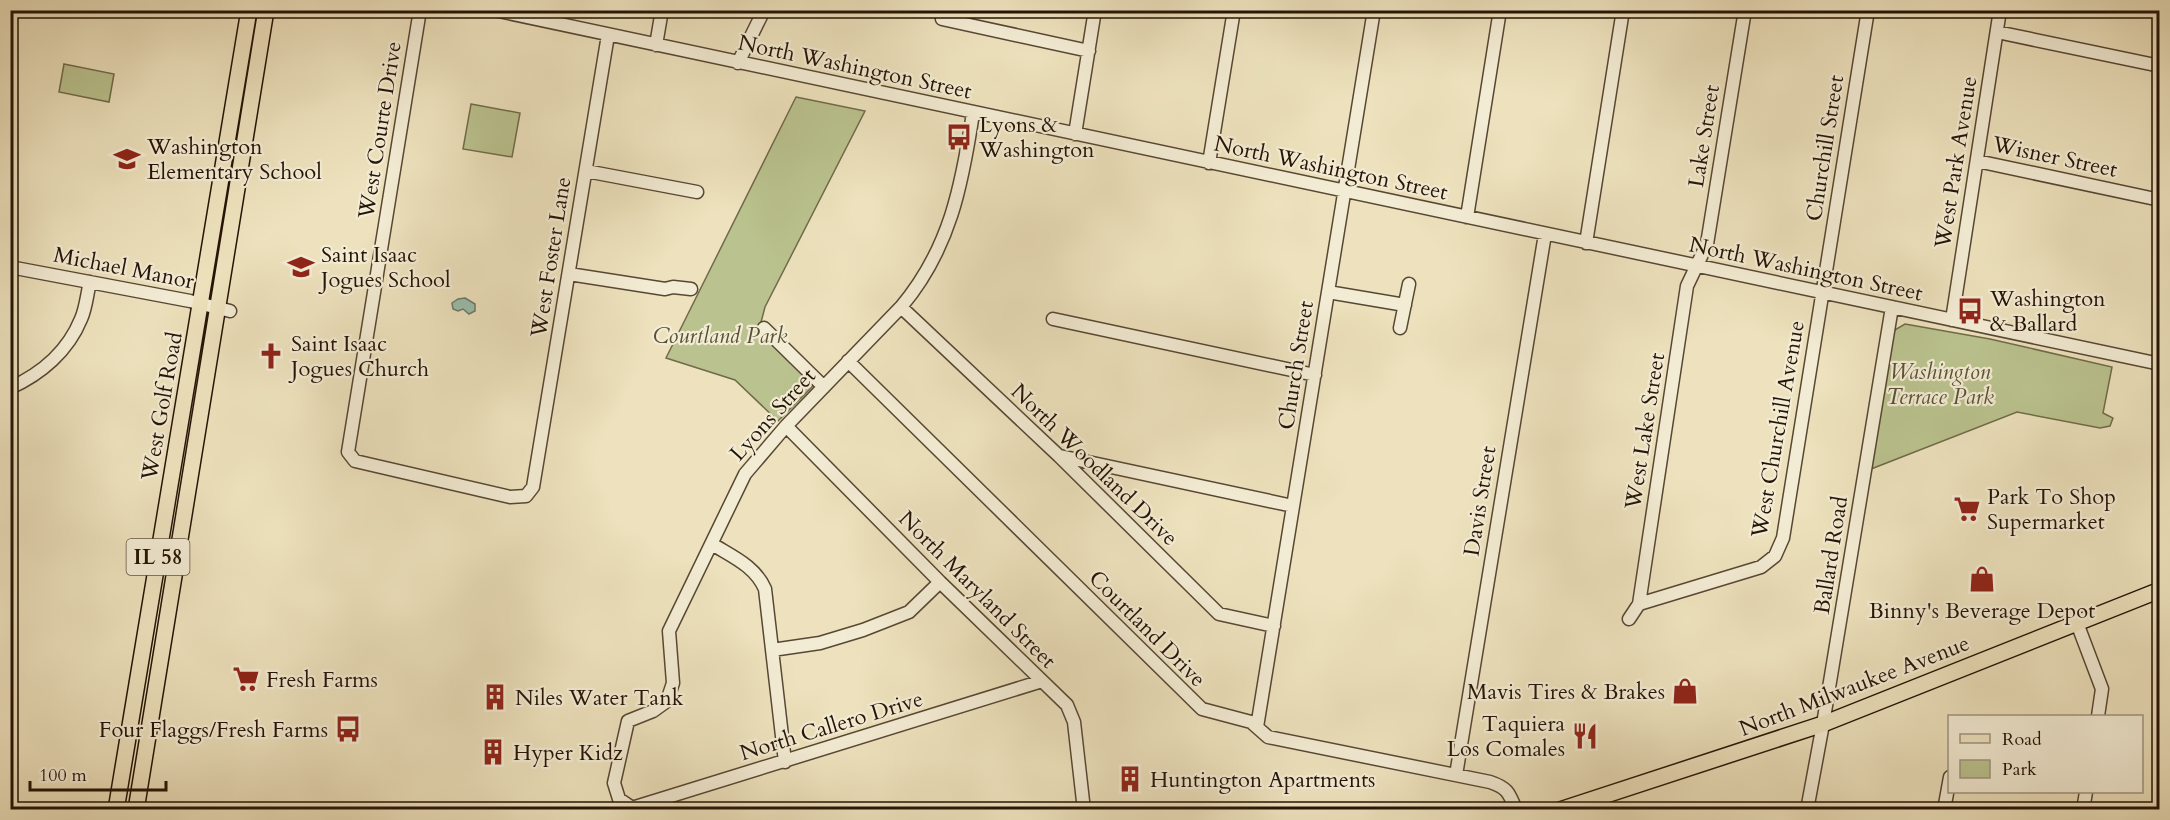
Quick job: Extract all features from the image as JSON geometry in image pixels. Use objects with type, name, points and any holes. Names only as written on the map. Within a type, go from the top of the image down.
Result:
[{"type":"main road","name":"West Golf Road","points":[[116,810],[249,10]]},
{"type":"main road","name":"West Golf Road","points":[[136,810],[223,309],[266,10]]},
{"type":"main road","name":"North Milwaukee Avenue","points":[[1560,810],[1823,724],[2160,590]]},
{"type":"street","name":"West Courte Drive","points":[[420,10],[348,452],[356,462],[510,497],[526,496],[533,487]]},
{"type":"street","name":"North Washington Street","points":[[494,10],[535,15],[608,35],[738,63],[2160,364]]},
{"type":"street","points":[[656,45],[662,10]]},
{"type":"street","points":[[738,63],[764,10]]},
{"type":"street","points":[[1075,134],[1095,10]]},
{"type":"street","points":[[1209,163],[1234,10]]},
{"type":"street","name":"Church Street","points":[[1257,727],[1374,10]]},
{"type":"street","points":[[1467,217],[1500,10]]},
{"type":"street","points":[[1586,243],[1623,10]]},
{"type":"street","name":"Lake Street","points":[[1697,266],[1707,244],[1745,10]]},
{"type":"street","name":"Churchill Street","points":[[1823,292],[1868,10]]},
{"type":"street","name":"West Park Avenue","points":[[1952,320],[2000,10]]},
{"type":"street","points":[[942,19],[1089,51]]},
{"type":"street","points":[[1997,32],[2160,66]]},
{"type":"street","name":"West Foster Lane","points":[[533,487],[608,35]]},
{"type":"street","name":"Lyons Street","points":[[623,806],[614,783],[628,721],[653,711],[667,701],[673,683],[669,631],[745,474],[786,426],[901,307],[918,286],[951,219],[964,168],[973,113]]},
{"type":"street","name":"Wisner Street","points":[[1977,161],[2160,200]]},
{"type":"street","points":[[586,171],[697,192]]},
{"type":"street","name":"Davis Street","points":[[1456,775],[1545,234]]},
{"type":"street","name":"West Lake Street","points":[[1639,604],[1687,286],[1697,266]]},
{"type":"street","name":"Michael Manor","points":[[10,267],[223,309]]},
{"type":"street","points":[[568,274],[665,289],[673,287],[691,289]]},
{"type":"street","points":[[10,388],[38,372],[66,345],[81,318],[90,282]]},
{"type":"street","points":[[1400,328],[1409,284]]},
{"type":"street","points":[[1328,292],[1405,305]]},
{"type":"street","name":"West Churchill Avenue","points":[[1639,604],[1761,567],[1774,556],[1783,538],[1823,292]]},
{"type":"street","name":"North Woodland Drive","points":[[901,307],[1059,456],[1219,614],[1274,627]]},
{"type":"street","name":"Ballard Road","points":[[1807,810],[1892,307]]},
{"type":"street","points":[[1053,319],[1315,375]]},
{"type":"street","points":[[764,327],[824,387]]},
{"type":"street","name":"Courtland Drive","points":[[848,361],[1202,709],[1251,722],[1268,737],[1501,786],[1508,791],[1516,810]]},
{"type":"street","name":"North Maryland Street","points":[[786,426],[940,582],[1066,705],[1075,730],[1084,810]]},
{"type":"street","points":[[1059,456],[1293,506]]},
{"type":"street","points":[[712,544],[747,565],[760,578],[765,589],[785,762]]},
{"type":"street","points":[[772,650],[820,643],[863,630],[909,612],[940,582]]},
{"type":"street","points":[[1629,619],[1639,604]]},
{"type":"street","points":[[2077,623],[2102,689],[2098,715]]},
{"type":"street","name":"North Callero Drive","points":[[623,806],[785,762],[1042,681]]},
{"type":"street","points":[[1944,810],[1948,788]]},
{"type":"street","points":[[2083,810],[2086,793]]},
{"type":"green space","points":[[64,64],[114,74],[109,102],[59,92]]},
{"type":"green space","name":"Courtland Park","points":[[796,97],[865,111],[765,307],[759,330],[814,385],[778,421],[735,380],[666,358]]},
{"type":"green space","points":[[471,104],[520,113],[512,157],[463,149]]},
{"type":"green space","name":"Washington Terrace Park","points":[[1905,324],[1990,339],[2112,367],[2103,413],[2113,418],[2110,426],[2100,428],[2017,412],[1871,469],[1893,331]]},
{"type":"shaded area","points":[[465,298],[475,304],[475,311],[469,314],[463,309],[458,311],[453,309],[452,303]]},
{"type":"place","name":"Lyons & Washington","points":[[959,137]]},
{"type":"place","name":"Washington Elementary School","points":[[127,159]]},
{"type":"place","name":"Saint Isaac Jogues School","points":[[301,267]]},
{"type":"place","name":"Washington & Ballard","points":[[1970,311]]},
{"type":"place","name":"Saint Isaac Jogues Church","points":[[271,356]]},
{"type":"place","name":"Park To Shop Supermarket","points":[[1967,509]]},
{"type":"place","name":"Binny's Beverage Depot","points":[[1982,579]]},
{"type":"place","name":"Fresh Farms","points":[[246,679]]},
{"type":"place","name":"Mavis Tires & Brakes","points":[[1685,691]]},
{"type":"place","name":"Niles Water Tank","points":[[495,697]]},
{"type":"place","name":"Four Flaggs/Fresh Farms","points":[[348,729]]},
{"type":"place","name":"Taquiera Los Comales","points":[[1585,736]]},
{"type":"place","name":"Hyper Kidz","points":[[493,752]]},
{"type":"place","name":"Huntington Apartments","points":[[1130,779]]}]
